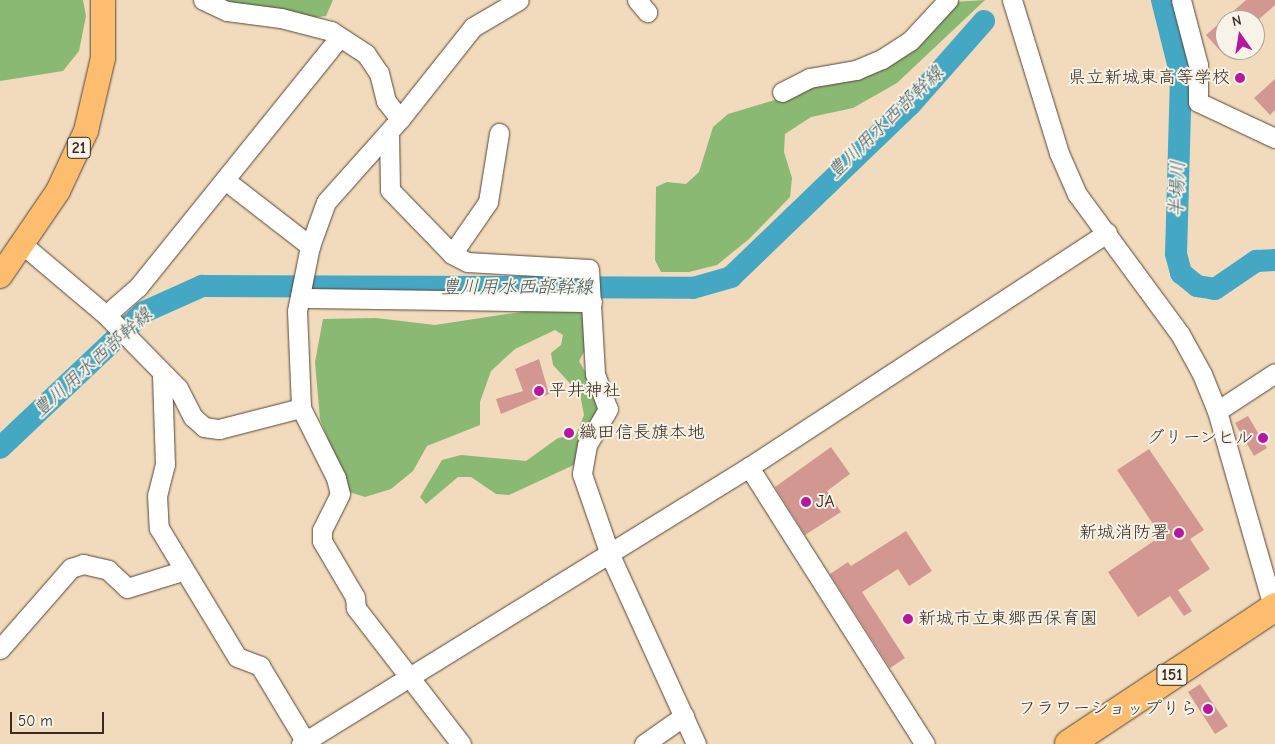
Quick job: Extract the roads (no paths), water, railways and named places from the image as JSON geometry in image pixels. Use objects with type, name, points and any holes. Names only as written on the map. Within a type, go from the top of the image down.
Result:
[{"type":"highway","name":"151","points":[[1069,744],[1275,609]]},
{"type":"main road","name":"21","points":[[0,276],[58,191],[86,131],[103,58],[103,0]]},
{"type":"street","points":[[203,0],[227,11],[323,27],[366,54],[379,72],[394,125],[390,190],[452,254],[467,262],[589,269],[592,292],[595,374],[608,409],[587,445],[582,474],[610,555],[696,744]]},
{"type":"street","points":[[461,744],[356,608],[355,597],[322,541],[322,530],[340,494],[336,478],[301,408],[296,335],[302,274],[326,202],[394,125],[472,27],[519,0]]},
{"type":"street","points":[[782,92],[809,78],[856,70],[882,59],[910,41],[948,0]]},
{"type":"street","points":[[1012,0],[1059,153],[1077,194],[1180,334],[1217,411],[1275,609]]},
{"type":"street","points":[[1181,0],[1198,65],[1198,102],[1275,138]]},
{"type":"street","points":[[110,320],[339,38]]},
{"type":"street","points":[[452,254],[488,202],[499,133]]},
{"type":"street","points":[[225,180],[310,246]]},
{"type":"street","points":[[162,375],[165,464],[157,495],[159,528],[182,571],[237,657],[260,666],[303,743],[408,676],[610,555],[749,468],[1107,233]]},
{"type":"street","points":[[22,244],[110,320],[126,339],[162,375],[178,388],[193,417],[204,427],[219,429],[301,408]]},
{"type":"street","points":[[300,296],[592,292]]},
{"type":"street","points":[[1217,411],[1275,373]]},
{"type":"street","points":[[749,468],[925,744]]},
{"type":"street","points":[[0,649],[71,568],[83,564],[108,570],[127,588],[182,571]]},
{"type":"street","points":[[644,744],[684,716]]},
{"type":"waterway","name":"半場川","points":[[1162,0],[1181,76],[1176,254],[1181,273],[1197,286],[1215,289],[1256,261],[1275,260]]},
{"type":"waterway","name":"豊川用水西部幹線","points":[[0,448],[144,312],[202,286],[693,288],[731,277],[910,105],[984,21]]},
{"type":"place","name":"県立新城東高等学校","points":[[1240,78]]},
{"type":"place","name":"平井神社","points":[[539,391]]},
{"type":"place","name":"織田信長旗本地","points":[[569,433]]},
{"type":"place","name":"グリーンヒル","points":[[1263,438]]},
{"type":"place","name":"JA","points":[[806,502]]},
{"type":"place","name":"新城消防署","points":[[1179,533]]},
{"type":"place","name":"新城市立東郷西保育園","points":[[908,619]]},
{"type":"place","name":"フラワーショップりら","points":[[1208,709]]}]
